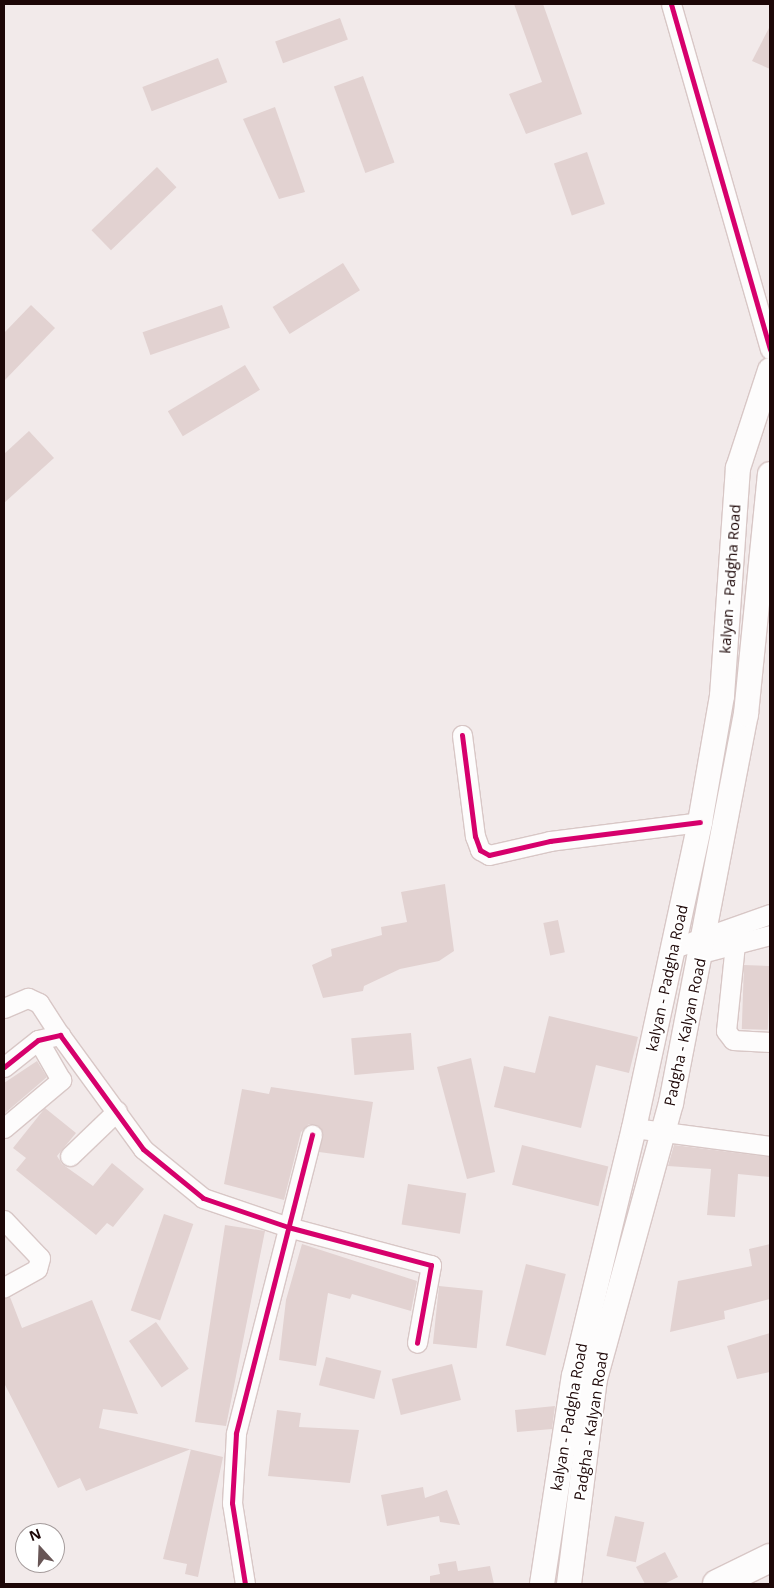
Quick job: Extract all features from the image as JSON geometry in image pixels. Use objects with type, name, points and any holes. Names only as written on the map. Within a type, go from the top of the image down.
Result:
[{"type":"highway","points":[[717,1584],[770,1558]]},
{"type":"main road","name":"kalyan - Padgha Road","points":[[542,1584],[584,1377],[604,1252],[634,1128],[700,822],[722,696],[738,468],[770,370]]},
{"type":"main road","name":"Padgha - Kalyan Road","points":[[569,1584],[584,1377],[628,1255],[661,1133],[703,946],[748,700],[770,474]]},
{"type":"main road","points":[[722,696],[748,700]]},
{"type":"main road","points":[[604,1252],[628,1255]]},
{"type":"street","points":[[671,4],[770,349]]},
{"type":"street","points":[[462,735],[476,836],[480,850],[489,855],[550,841],[700,822]]},
{"type":"street","points":[[703,946],[770,914]]},
{"type":"street","points":[[674,948],[735,944],[770,935]]},
{"type":"street","points":[[735,944],[726,1031],[733,1040],[770,1042]]},
{"type":"street","points":[[4,1008],[28,998],[39,1003],[60,1035],[90,1071],[143,1149],[181,1183],[203,1198],[288,1227],[431,1265],[417,1343]]},
{"type":"street","points":[[4,1067],[38,1040],[60,1035]]},
{"type":"street","points":[[38,1040],[61,1080]]},
{"type":"street","points":[[4,1128],[61,1080],[90,1071]]},
{"type":"street","points":[[70,1156],[117,1111]]},
{"type":"street","points":[[634,1128],[770,1146]]},
{"type":"street","points":[[246,1584],[232,1503],[236,1433],[312,1135]]},
{"type":"street","points":[[4,1220],[40,1258],[37,1269],[4,1287]]},
{"type":"building","points":[[514,4],[543,4],[582,114],[526,134],[509,94],[542,82]]},
{"type":"building","points":[[340,18],[348,40],[283,63],[275,42]]},
{"type":"building","points":[[770,26],[770,69],[752,61]]},
{"type":"building","points":[[218,58],[227,82],[152,111],[142,87]]},
{"type":"building","points":[[363,76],[394,162],[365,173],[334,87]]},
{"type":"building","points":[[275,107],[305,192],[279,199],[243,119]]},
{"type":"building","points":[[587,152],[605,204],[572,215],[554,163]]},
{"type":"building","points":[[157,167],[176,187],[111,250],[92,230]]},
{"type":"building","points":[[343,263],[360,290],[290,334],[273,307]]},
{"type":"building","points":[[31,305],[55,328],[4,381],[4,333]]},
{"type":"building","points":[[222,305],[230,328],[150,355],[143,332]]},
{"type":"building","points":[[245,365],[260,390],[183,436],[168,411]]},
{"type":"building","points":[[29,431],[54,458],[4,503],[4,454]]},
{"type":"building","points":[[445,884],[454,951],[439,961],[400,969],[364,986],[363,991],[323,998],[312,965],[332,956],[331,949],[382,935],[381,927],[407,922],[401,892]]},
{"type":"building","points":[[558,920],[565,952],[550,955],[543,923]]},
{"type":"building","points":[[744,965],[770,966],[768,1030],[742,1029]]},
{"type":"building","points":[[549,1016],[638,1037],[629,1073],[596,1065],[581,1128],[494,1107],[504,1066],[535,1073]]},
{"type":"building","points":[[411,1033],[414,1070],[354,1075],[351,1038]]},
{"type":"building","points":[[471,1058],[495,1172],[467,1179],[437,1067]]},
{"type":"building","points":[[37,1061],[47,1077],[4,1114],[4,1083]]},
{"type":"building","points":[[271,1087],[373,1102],[364,1158],[319,1152],[323,1132],[309,1124],[301,1132],[284,1200],[224,1184],[242,1089],[269,1094]]},
{"type":"building","points":[[45,1108],[76,1133],[57,1156],[62,1164],[93,1186],[112,1163],[144,1189],[113,1227],[107,1223],[96,1235],[16,1170],[26,1158],[13,1148]]},
{"type":"building","points":[[522,1145],[608,1167],[598,1206],[512,1185]]},
{"type":"building","points":[[674,1145],[770,1157],[770,1177],[738,1174],[735,1217],[707,1215],[711,1169],[668,1166]]},
{"type":"building","points":[[408,1184],[466,1193],[460,1234],[402,1224]]},
{"type":"building","points":[[164,1214],[193,1224],[160,1321],[131,1310]]},
{"type":"building","points":[[225,1225],[265,1231],[226,1426],[195,1422]]},
{"type":"building","points":[[302,1244],[417,1281],[411,1311],[352,1294],[350,1299],[328,1293],[316,1366],[279,1360],[286,1300]]},
{"type":"building","points":[[770,1244],[770,1299],[724,1311],[725,1319],[670,1332],[678,1281],[752,1266],[749,1249]]},
{"type":"building","points":[[526,1264],[566,1274],[545,1355],[506,1346]]},
{"type":"building","points":[[439,1286],[483,1291],[477,1348],[433,1344]]},
{"type":"building","points":[[10,1297],[22,1328],[92,1300],[138,1414],[103,1409],[99,1428],[190,1449],[86,1491],[80,1478],[58,1488],[4,1383],[4,1298]]},
{"type":"building","points":[[156,1322],[189,1369],[162,1388],[129,1341]]},
{"type":"building","points":[[770,1333],[770,1372],[737,1379],[727,1346]]},
{"type":"building","points":[[326,1357],[381,1371],[374,1399],[319,1385]]},
{"type":"building","points":[[452,1364],[461,1400],[401,1415],[392,1379]]},
{"type":"building","points":[[555,1406],[552,1429],[517,1432],[515,1410]]},
{"type":"building","points":[[277,1410],[301,1413],[299,1427],[359,1430],[350,1483],[268,1476]]},
{"type":"building","points":[[191,1449],[223,1457],[198,1577],[185,1574],[187,1564],[163,1559]]},
{"type":"building","points":[[423,1487],[425,1498],[447,1490],[460,1525],[440,1522],[439,1516],[387,1526],[381,1495]]},
{"type":"building","points":[[615,1516],[644,1522],[636,1562],[606,1556]]},
{"type":"building","points":[[665,1552],[678,1577],[664,1584],[645,1584],[636,1567]]},
{"type":"building","points":[[456,1561],[458,1571],[490,1566],[494,1584],[430,1584],[430,1576],[440,1574],[438,1564]]},
{"type":"cycle path","points":[[671,4],[770,349]]},
{"type":"cycle path","points":[[462,735],[475,836],[480,850],[489,855],[550,841],[700,822]]},
{"type":"cycle path","points":[[4,1067],[38,1040],[60,1035],[143,1149],[203,1198],[288,1227],[431,1265],[417,1343]]},
{"type":"cycle path","points":[[245,1584],[232,1503],[236,1433],[312,1135]]}]
